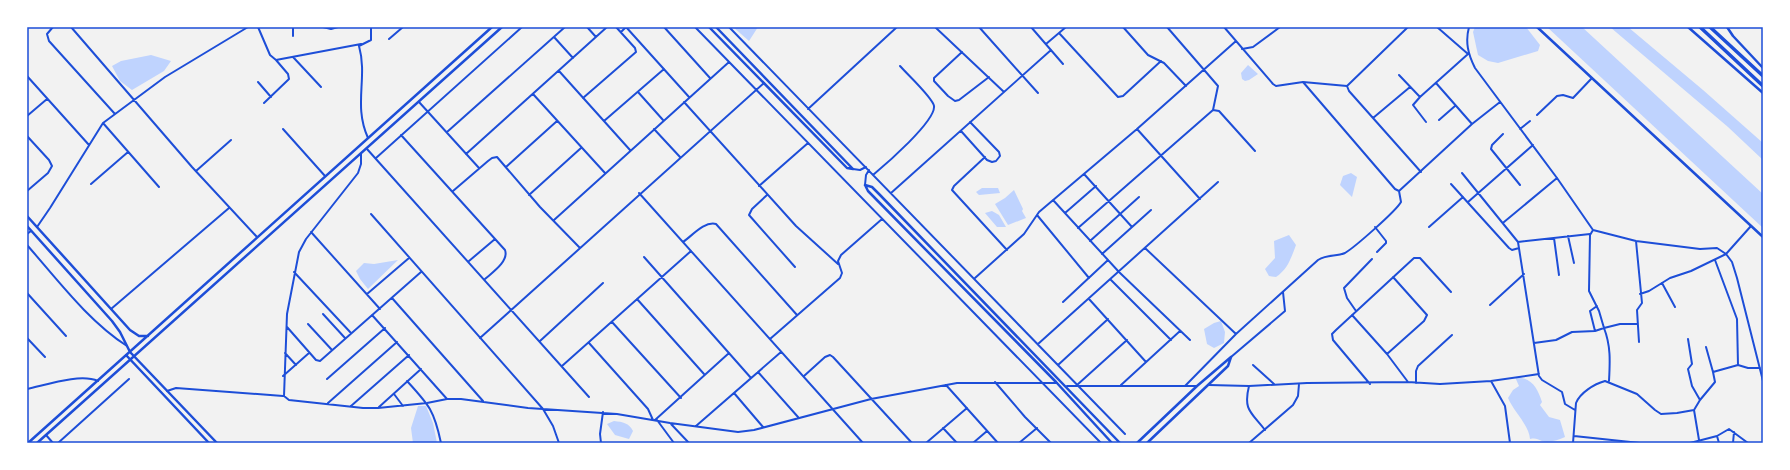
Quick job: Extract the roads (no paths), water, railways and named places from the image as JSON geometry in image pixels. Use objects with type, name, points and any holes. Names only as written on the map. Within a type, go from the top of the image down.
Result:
[{"type":"highway","points":[[1700,27],[1763,86]]},
{"type":"highway","points":[[1710,27],[1763,76]]},
{"type":"street","points":[[53,27],[47,34],[49,41],[115,114]]},
{"type":"street","points":[[71,27],[196,171],[257,238]]},
{"type":"street","points":[[37,227],[103,123],[165,77],[248,27]]},
{"type":"street","points":[[258,27],[270,55],[276,60],[290,78],[264,104]]},
{"type":"street","points":[[293,27],[293,36]]},
{"type":"street","points":[[323,27],[331,29],[338,27]]},
{"type":"street","points":[[276,60],[361,44],[371,40],[371,27]]},
{"type":"street","points":[[389,39],[403,27]]},
{"type":"street","points":[[28,443],[492,27]]},
{"type":"street","points":[[37,443],[502,27]]},
{"type":"street","points":[[376,158],[522,27]]},
{"type":"street","points":[[447,132],[565,27]]},
{"type":"street","points":[[587,27],[596,37]]},
{"type":"street","points":[[466,154],[607,27]]},
{"type":"street","points":[[583,98],[636,52],[616,27]]},
{"type":"street","points":[[621,32],[626,27],[689,97]]},
{"type":"street","points":[[664,27],[710,78]]},
{"type":"street","points":[[695,27],[1101,443]]},
{"type":"street","points":[[710,27],[847,168],[860,170],[866,167]]},
{"type":"street","points":[[716,27],[853,169]]},
{"type":"street","points":[[729,27],[975,278],[1125,434]]},
{"type":"street","points":[[808,108],[897,27]]},
{"type":"street","points":[[935,27],[1004,92]]},
{"type":"street","points":[[979,27],[1038,92]]},
{"type":"street","points":[[1031,27],[1063,64]]},
{"type":"street","points":[[1046,44],[1066,27]]},
{"type":"street","points":[[1123,27],[1148,55],[1161,61],[1186,86]]},
{"type":"street","points":[[1078,228],[1108,200],[1161,157],[1213,110],[1218,86],[1205,69],[1167,27]]},
{"type":"street","points":[[1224,27],[1276,86],[1303,82],[1347,86],[1408,27]]},
{"type":"street","points":[[1242,49],[1253,47],[1260,43],[1280,27]]},
{"type":"street","points":[[1437,27],[1468,54]]},
{"type":"street","points":[[1469,27],[1467,41],[1468,54],[1475,68],[1557,178],[1592,230],[1636,241],[1700,249],[1717,248],[1726,254],[1732,262],[1737,278],[1763,381]]},
{"type":"street","points":[[1537,27],[1763,237]]},
{"type":"street","points":[[1688,27],[1763,93]]},
{"type":"street","points":[[1727,27],[1733,36],[1763,68]]},
{"type":"street","points":[[1059,33],[1097,76],[1120,98],[1161,61]]},
{"type":"street","points":[[554,37],[573,58]]},
{"type":"street","points":[[975,278],[1024,234],[1037,215],[1053,200],[1137,129],[1236,41]]},
{"type":"street","points":[[361,44],[359,46],[362,66],[360,93],[361,115],[368,139]]},
{"type":"street","points":[[891,194],[1051,50]]},
{"type":"street","points":[[962,52],[934,78],[934,81],[948,96],[955,101],[959,100],[988,77]]},
{"type":"street","points":[[1426,122],[1413,105],[1468,54]]},
{"type":"street","points":[[293,57],[321,87]]},
{"type":"street","points":[[554,220],[729,62]]},
{"type":"street","points":[[873,175],[914,137],[932,116],[934,111],[932,101],[900,66]]},
{"type":"street","points":[[604,121],[664,69]]},
{"type":"street","points":[[559,71],[630,150]]},
{"type":"street","points":[[1399,75],[1420,97]]},
{"type":"street","points":[[27,76],[89,145]]},
{"type":"street","points":[[1537,115],[1557,96],[1563,95],[1573,98],[1592,78]]},
{"type":"street","points":[[258,82],[271,97]]},
{"type":"street","points":[[1185,386],[1236,334],[1318,260],[1330,255],[1346,252],[1399,207],[1401,202],[1399,191],[1395,189],[1303,82]]},
{"type":"street","points":[[480,338],[639,193],[764,83]]},
{"type":"street","points":[[1436,83],[1472,124]]},
{"type":"street","points":[[1347,86],[1349,91],[1421,172]]},
{"type":"street","points":[[1373,118],[1410,87]]},
{"type":"street","points":[[638,92],[664,120]]},
{"type":"street","points":[[533,94],[605,173]]},
{"type":"street","points":[[27,116],[47,99]]},
{"type":"street","points":[[419,102],[479,168]]},
{"type":"street","points":[[684,102],[802,233],[838,264],[842,273],[840,278],[770,339]]},
{"type":"street","points":[[1399,191],[1472,124],[1500,102]]},
{"type":"street","points":[[1439,120],[1455,106]]},
{"type":"street","points":[[1213,110],[1219,111],[1255,151]]},
{"type":"street","points":[[506,167],[557,121]]},
{"type":"street","points":[[1520,129],[1530,121]]},
{"type":"street","points":[[961,131],[985,157],[992,162],[998,158],[1000,154],[970,122]]},
{"type":"street","points":[[103,123],[159,187]]},
{"type":"street","points":[[284,129],[326,177]]},
{"type":"street","points":[[654,129],[680,157]]},
{"type":"street","points":[[1137,129],[1200,199]]},
{"type":"street","points":[[1503,134],[1492,145],[1491,149],[1520,185]]},
{"type":"street","points":[[401,135],[505,250],[506,257],[485,279]]},
{"type":"street","points":[[27,136],[49,160],[52,166],[48,173],[27,191]]},
{"type":"street","points":[[196,171],[231,140]]},
{"type":"street","points":[[759,186],[808,143]]},
{"type":"street","points":[[1468,202],[1532,145]]},
{"type":"street","points":[[529,195],[581,148]]},
{"type":"street","points":[[366,149],[376,158],[469,261],[589,397]]},
{"type":"street","points":[[91,184],[128,152]]},
{"type":"street","points":[[284,396],[283,377],[287,310],[299,252],[311,232],[358,173],[361,164],[361,154]]},
{"type":"street","points":[[453,191],[479,168],[495,157],[506,167],[529,195],[580,248]]},
{"type":"street","points":[[985,157],[954,186],[952,190],[1007,250]]},
{"type":"street","points":[[868,170],[865,185],[868,191],[1057,383],[1112,443]]},
{"type":"street","points":[[1462,173],[1504,222],[1518,242],[1539,374],[1542,380],[1562,392],[1565,404],[1575,410]]},
{"type":"street","points":[[1084,174],[1132,227]]},
{"type":"street","points":[[1504,222],[1557,178]]},
{"type":"street","points":[[1038,344],[1218,182]]},
{"type":"street","points":[[1451,184],[1509,248],[1512,250],[1518,248]]},
{"type":"street","points":[[865,185],[872,187],[880,195],[1067,386],[1120,443]]},
{"type":"street","points":[[1065,214],[1096,186]]},
{"type":"street","points":[[639,193],[863,443]]},
{"type":"street","points":[[767,195],[752,209],[749,215],[796,267]]},
{"type":"street","points":[[1090,241],[1139,197]]},
{"type":"street","points":[[1429,227],[1463,197]]},
{"type":"street","points":[[1053,200],[1119,272],[1190,340]]},
{"type":"street","points":[[111,309],[229,208]]},
{"type":"street","points":[[1102,254],[1151,210]]},
{"type":"street","points":[[371,214],[544,409],[553,426],[559,443]]},
{"type":"street","points":[[1037,215],[1089,278]]},
{"type":"street","points":[[27,216],[135,334],[148,336]]},
{"type":"street","points":[[838,264],[839,258],[844,252],[882,219]]},
{"type":"street","points":[[684,242],[704,226],[712,223],[716,224],[797,316]]},
{"type":"street","points":[[27,226],[112,320],[130,352],[217,443]]},
{"type":"street","points":[[1640,294],[1650,291],[1662,283],[1716,260],[1726,254],[1751,226]]},
{"type":"street","points":[[1375,228],[1386,240],[1386,243],[1377,252]]},
{"type":"street","points":[[1592,230],[1590,234],[1589,289],[1597,306],[1610,351],[1609,382]]},
{"type":"street","points":[[27,234],[31,231]]},
{"type":"street","points":[[311,232],[380,309]]},
{"type":"street","points":[[1518,242],[1590,234]]},
{"type":"street","points":[[1568,236],[1574,263]]},
{"type":"street","points":[[469,261],[495,238]]},
{"type":"street","points":[[1554,238],[1559,275]]},
{"type":"street","points":[[1636,241],[1642,304],[1637,310],[1639,342]]},
{"type":"street","points":[[27,244],[90,315],[113,337],[128,346]]},
{"type":"street","points":[[1145,248],[1236,334]]},
{"type":"street","points":[[562,366],[691,251]]},
{"type":"street","points":[[644,257],[751,378]]},
{"type":"street","points":[[1370,384],[1332,338],[1336,330],[1412,259],[1418,257],[1451,292]]},
{"type":"street","points":[[367,294],[409,258]]},
{"type":"street","points":[[1356,311],[1347,298],[1344,288],[1372,259]]},
{"type":"street","points":[[1063,302],[1108,260]]},
{"type":"street","points":[[1716,260],[1737,319],[1738,365]]},
{"type":"street","points":[[294,272],[351,333]]},
{"type":"street","points":[[286,327],[316,360],[320,361],[421,272]]},
{"type":"street","points":[[1490,305],[1524,274]]},
{"type":"street","points":[[1387,354],[1426,318],[1425,312],[1393,277]]},
{"type":"street","points":[[1111,279],[1171,340]]},
{"type":"street","points":[[540,341],[603,283]]},
{"type":"street","points":[[1662,283],[1675,307]]},
{"type":"street","points":[[1137,443],[1196,386],[1286,311],[1283,292]]},
{"type":"street","points":[[27,294],[66,336]]},
{"type":"street","points":[[392,298],[484,401]]},
{"type":"street","points":[[637,299],[704,374]]},
{"type":"street","points":[[1089,299],[1146,362]]},
{"type":"street","points":[[1595,331],[1590,310],[1597,306]]},
{"type":"street","points":[[323,314],[345,338]]},
{"type":"street","points":[[372,314],[447,399]]},
{"type":"street","points":[[1352,315],[1387,354],[1408,382]]},
{"type":"street","points":[[1058,365],[1108,320]]},
{"type":"street","points":[[612,322],[680,398]]},
{"type":"street","points":[[308,324],[332,350]]},
{"type":"street","points":[[1534,343],[1556,340],[1572,332],[1595,331],[1620,324],[1638,324]]},
{"type":"street","points":[[327,380],[385,328]]},
{"type":"street","points":[[1120,386],[1180,331]]},
{"type":"street","points":[[1416,383],[1416,371],[1418,366],[1452,335]]},
{"type":"street","points":[[27,338],[45,357]]},
{"type":"street","points":[[1688,339],[1692,364],[1688,369],[1692,386],[1700,400]]},
{"type":"street","points":[[1078,385],[1127,340]]},
{"type":"street","points":[[328,403],[397,342]]},
{"type":"street","points":[[589,343],[648,409],[674,443]]},
{"type":"street","points":[[1699,440],[1694,410],[1715,382],[1706,347]]},
{"type":"street","points":[[696,426],[781,352]]},
{"type":"street","points":[[285,353],[296,365]]},
{"type":"street","points":[[283,377],[309,353]]},
{"type":"street","points":[[655,420],[704,374],[730,353]]},
{"type":"street","points":[[126,355],[209,443]]},
{"type":"street","points":[[352,406],[409,355]]},
{"type":"street","points":[[804,376],[830,355],[912,443]]},
{"type":"street","points":[[1147,443],[1228,366],[1231,357]]},
{"type":"street","points":[[1253,365],[1275,385]]},
{"type":"street","points":[[1712,372],[1738,365],[1748,368],[1760,368]]},
{"type":"street","points":[[378,408],[421,369]]},
{"type":"street","points":[[758,372],[798,417]]},
{"type":"street","points":[[1209,385],[1249,386],[1408,382],[1440,384],[1491,382],[1539,374]]},
{"type":"street","points":[[27,389],[82,378],[92,378],[98,381]]},
{"type":"street","points":[[58,443],[129,380]]},
{"type":"street","points":[[407,381],[427,403],[435,418],[441,443]]},
{"type":"street","points":[[167,391],[176,388],[284,396],[289,400],[378,408],[427,403],[447,399],[484,401],[544,409],[603,412],[738,432],[871,399],[946,385],[995,382],[1044,384],[1057,383]]},
{"type":"street","points":[[995,382],[1025,417],[1051,443]]},
{"type":"street","points":[[1491,382],[1505,406],[1510,442],[1507,443]]},
{"type":"street","points":[[1574,443],[1575,410],[1578,399],[1584,392],[1601,382],[1609,382],[1637,394],[1661,414],[1677,414],[1694,410]]},
{"type":"street","points":[[1250,443],[1285,413],[1297,400],[1299,384]]},
{"type":"street","points":[[946,385],[998,443]]},
{"type":"street","points":[[1067,386],[1196,386]]},
{"type":"street","points":[[1249,386],[1246,398],[1247,406],[1265,430]]},
{"type":"street","points":[[394,393],[403,406]]},
{"type":"street","points":[[734,393],[763,427]]},
{"type":"street","points":[[926,443],[967,408]]},
{"type":"street","points":[[601,443],[600,434],[603,412]]},
{"type":"street","points":[[670,423],[689,443]]},
{"type":"street","points":[[943,428],[957,443]]},
{"type":"street","points":[[1019,443],[1037,428]]},
{"type":"street","points":[[1690,443],[1717,436],[1728,429],[1748,443]]},
{"type":"street","points":[[973,443],[987,431]]},
{"type":"street","points":[[1733,443],[1734,432]]},
{"type":"street","points":[[46,435],[53,443]]},
{"type":"street","points":[[1574,436],[1640,443]]},
{"type":"street","points":[[1717,436],[1719,443]]},
{"type":"water","points":[[733,27],[758,27],[749,41]]},
{"type":"water","points":[[1475,27],[1526,27],[1540,45],[1538,51],[1498,63],[1488,61],[1478,55],[1473,32]]},
{"type":"water","points":[[1547,27],[1582,27],[1763,194],[1763,228]]},
{"type":"water","points":[[1610,27],[1628,27],[1703,90],[1763,143],[1763,160],[1728,127]]},
{"type":"water","points":[[151,55],[171,61],[164,71],[132,90],[120,81],[112,66],[121,61]]},
{"type":"water","points":[[1248,65],[1258,74],[1245,81],[1242,79],[1241,73]]},
{"type":"water","points":[[1351,173],[1357,177],[1352,197],[1340,185],[1343,176]]},
{"type":"water","points":[[982,188],[998,188],[1000,193],[979,195],[976,192]]},
{"type":"water","points":[[1014,190],[1026,218],[1008,225],[995,204]]},
{"type":"water","points":[[992,211],[999,215],[1006,227],[997,227],[985,213]]},
{"type":"water","points":[[1289,235],[1296,245],[1289,263],[1276,277],[1269,276],[1265,269],[1275,258],[1274,241]]},
{"type":"water","points":[[398,260],[368,289],[356,271],[364,263],[374,264]]},
{"type":"water","points":[[1221,321],[1225,332],[1224,343],[1214,348],[1207,344],[1204,329]]},
{"type":"water","points":[[1515,377],[1526,379],[1533,384],[1542,402],[1540,405],[1549,417],[1560,420],[1565,437],[1548,442],[1530,439],[1527,429],[1508,398],[1513,390],[1519,386]]},
{"type":"water","points":[[418,406],[426,406],[433,423],[437,443],[413,443],[411,428]]},
{"type":"water","points":[[614,421],[625,423],[630,426],[633,431],[629,439],[615,435],[607,424]]}]
